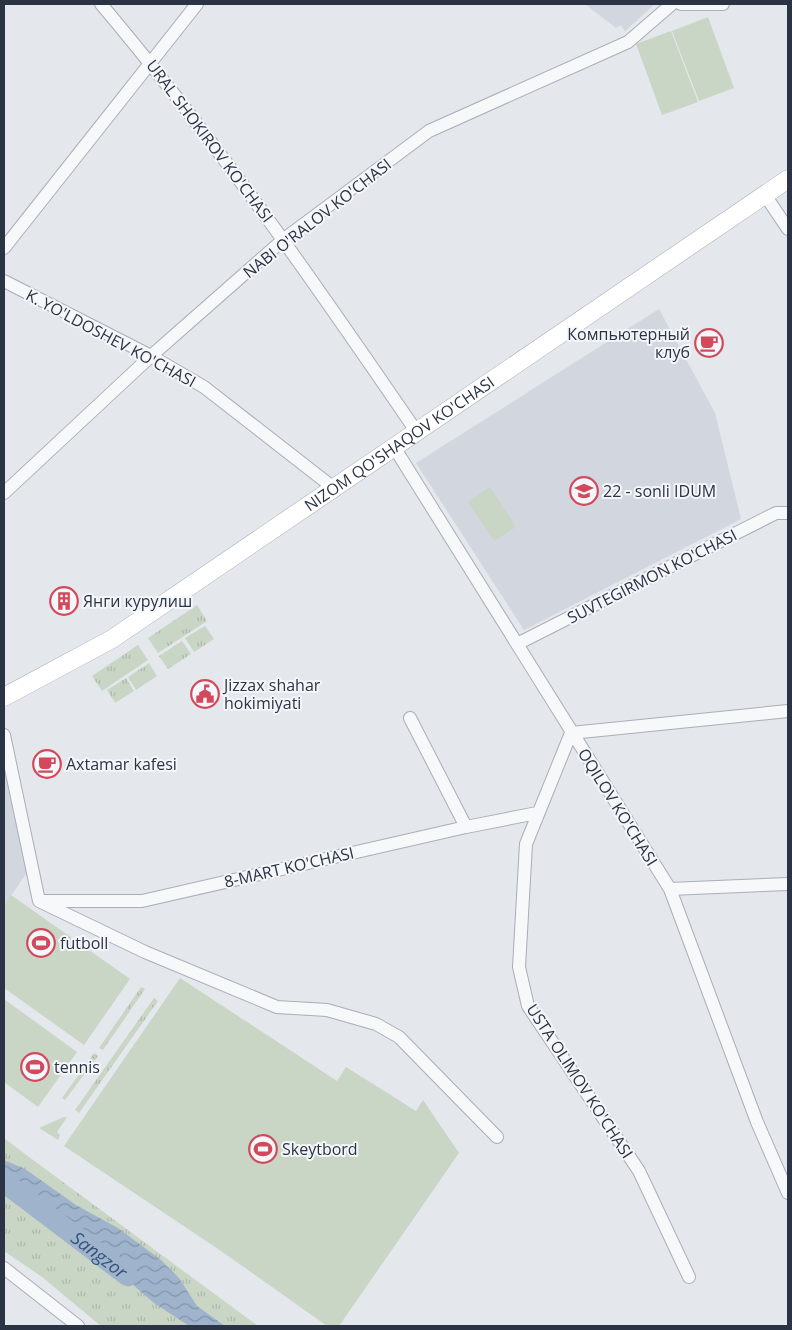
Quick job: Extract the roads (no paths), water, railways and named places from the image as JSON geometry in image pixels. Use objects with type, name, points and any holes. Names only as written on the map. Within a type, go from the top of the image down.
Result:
[{"type":"main road","name":"NIZOM QO'SHAQOV KO'CHASI","points":[[4,697],[112,639],[788,179]]},
{"type":"street","name":"URAL SHOKIROV KO'CHASI","points":[[101,4],[150,62],[284,239],[416,431]]},
{"type":"street","points":[[4,248],[197,4]]},
{"type":"street","name":"NABI O'RALOV KO'CHASI","points":[[4,493],[151,356],[284,239],[429,132],[628,42],[672,4]]},
{"type":"street","points":[[681,4],[720,6],[723,4]]},
{"type":"street","points":[[765,195],[788,229]]},
{"type":"street","name":"K. YO'LDOSHEV KO'CHASI","points":[[4,281],[151,356],[204,387],[335,489]]},
{"type":"street","name":"OQILOV KO'CHASI","points":[[394,447],[670,889],[757,1122],[788,1194]]},
{"type":"street","name":"SUVTEGIRMON KO'CHASI","points":[[517,644],[776,513],[788,513]]},
{"type":"street","points":[[571,733],[788,711]]},
{"type":"street","points":[[410,718],[466,827]]},
{"type":"street","name":"USTA OLIMOV KO'CHASI","points":[[571,733],[526,844],[519,967],[528,1006],[639,1172],[688,1277]]},
{"type":"street","points":[[4,735],[39,901],[145,952],[277,1007],[326,1010],[376,1024],[399,1037],[497,1137]]},
{"type":"street","name":"8-MART KO'CHASI","points":[[39,901],[142,901],[466,827],[537,813]]},
{"type":"street","points":[[670,889],[788,884]]},
{"type":"street","points":[[4,1268],[78,1326]]},
{"type":"water","points":[[4,1160],[25,1169],[76,1205],[118,1228],[161,1260],[179,1278],[197,1306],[225,1326],[189,1326],[154,1303],[111,1266],[81,1228],[22,1189],[4,1182]]},
{"type":"waterway","name":"Sangzor","points":[[4,1182],[128,1276]]},
{"type":"place","name":"Компьютерный клуб","points":[[709,343]]},
{"type":"place","name":"22 - sonli IDUM","points":[[584,491]]},
{"type":"place","name":"Янги курулиш","points":[[64,601]]},
{"type":"place","name":"Jizzax shahar hokimiyati","points":[[205,694]]},
{"type":"place","name":"Axtamar kafesi","points":[[47,764]]},
{"type":"place","name":"futboll","points":[[41,943]]},
{"type":"place","name":"tennis","points":[[35,1067]]},
{"type":"place","name":"Skeytbord","points":[[263,1149]]}]
